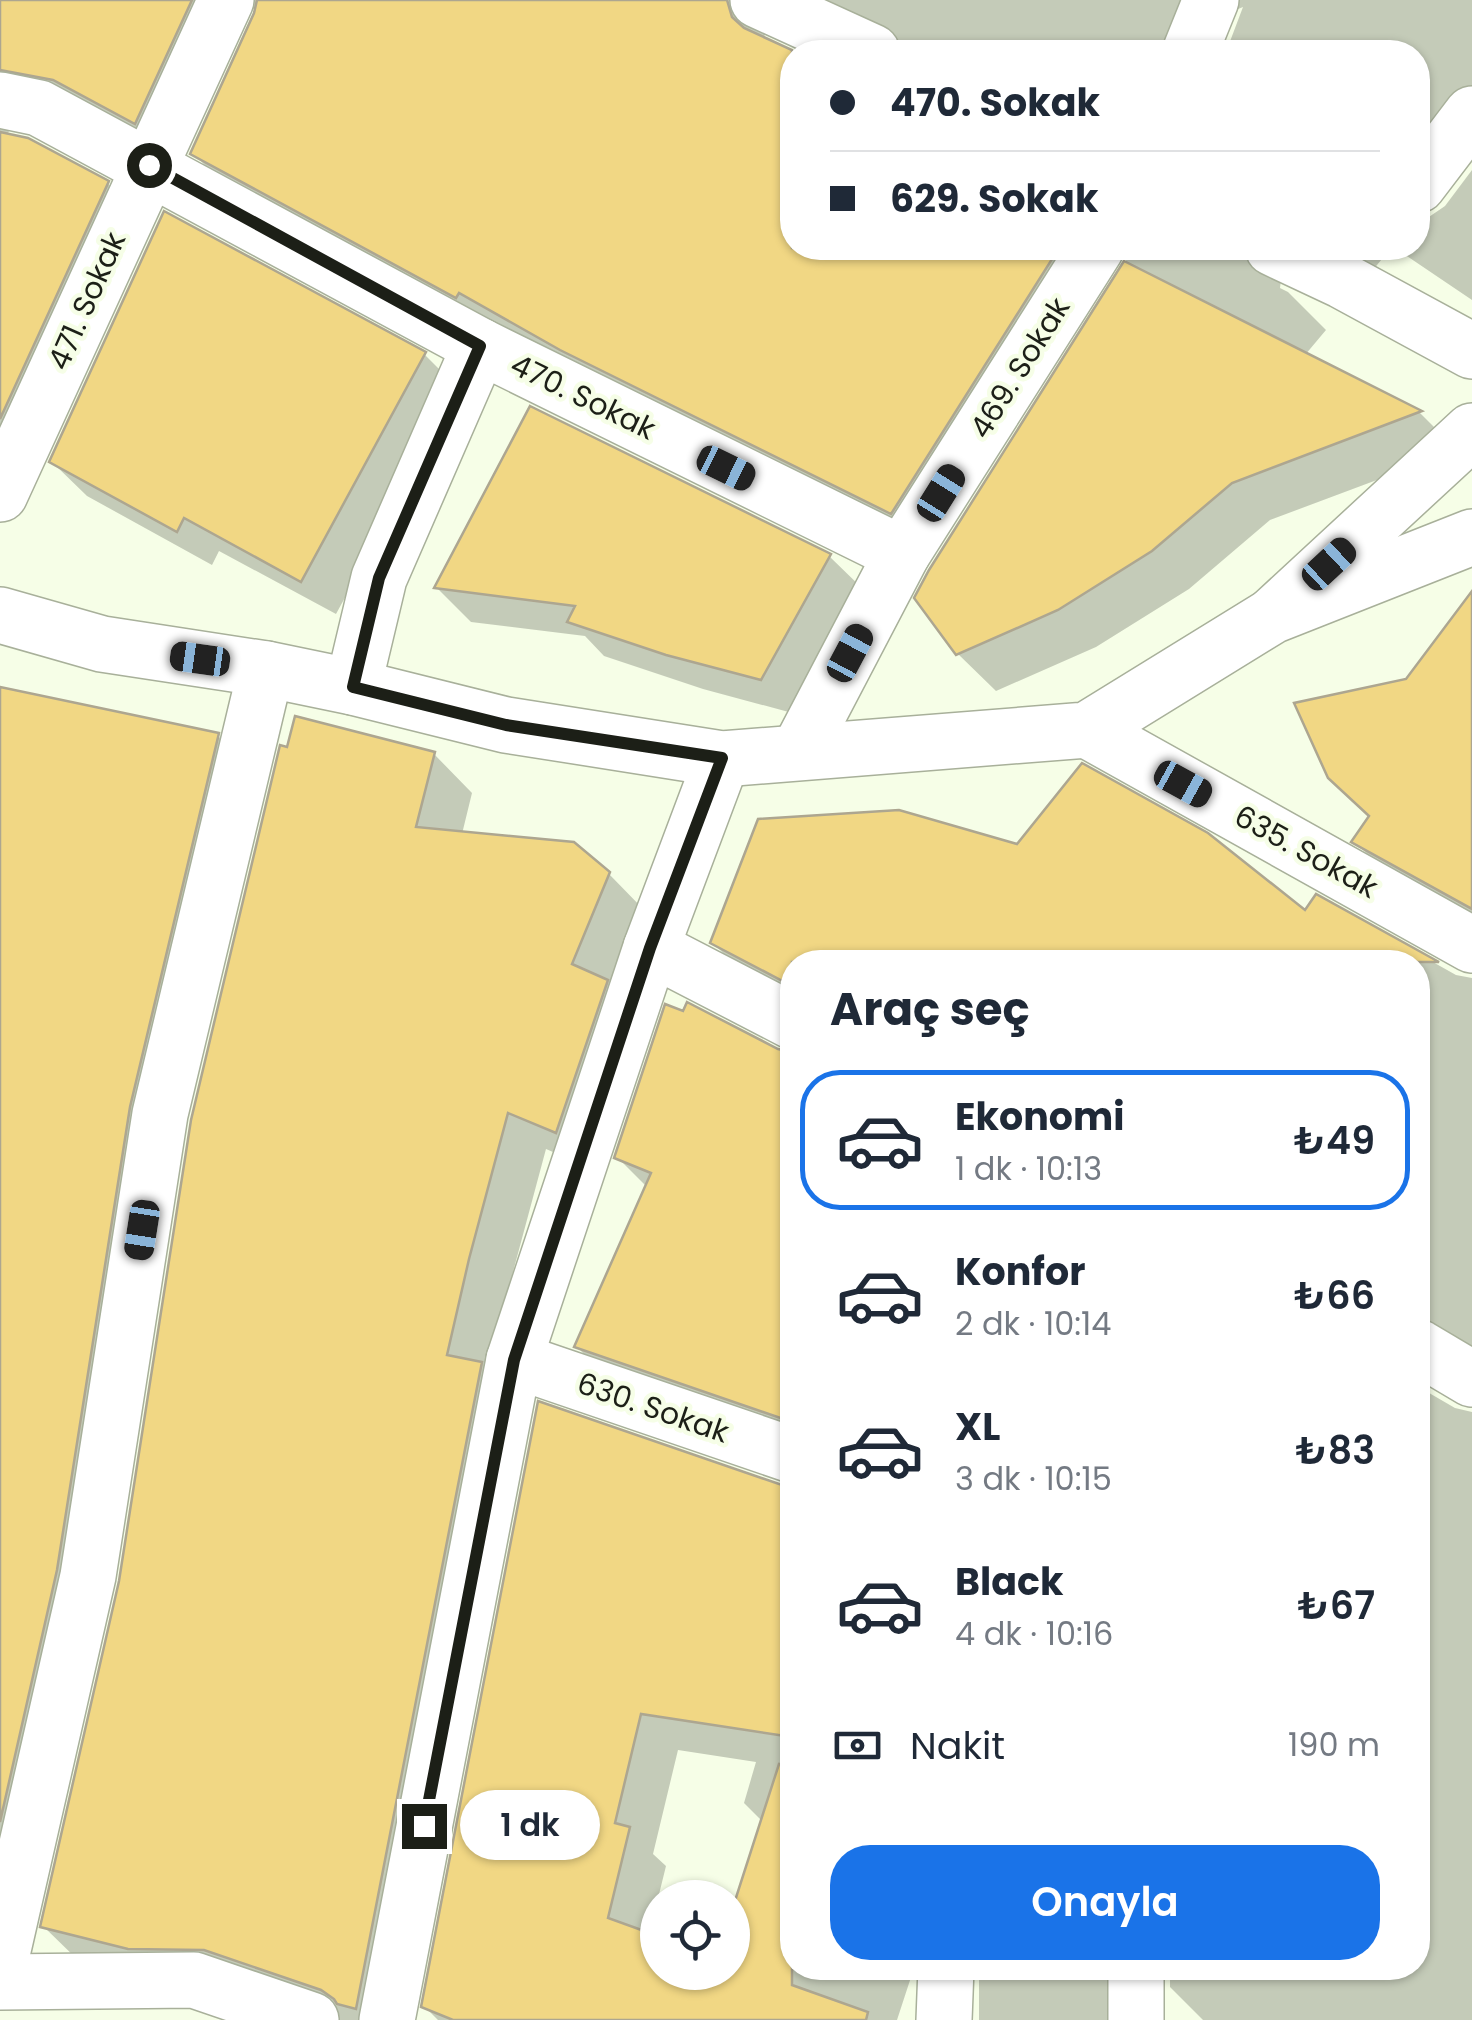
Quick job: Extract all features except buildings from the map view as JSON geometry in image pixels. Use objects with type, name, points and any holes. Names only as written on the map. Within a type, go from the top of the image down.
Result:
[{"type":"street","name":"471. Sokak","points":[[0,494],[226,0]]},
{"type":"street","points":[[758,0],[846,40]]},
{"type":"street","points":[[1195,40],[1211,0]]},
{"type":"street","name":"470. Sokak","points":[[0,100],[40,108],[480,346],[902,554]]},
{"type":"street","points":[[1430,169],[1472,114]]},
{"type":"street","name":"469. Sokak","points":[[798,751],[902,554],[1088,260]]},
{"type":"street","points":[[1356,264],[1472,351]]},
{"type":"street","points":[[353,687],[379,578],[480,346]]},
{"type":"street","points":[[1272,616],[1472,432]]},
{"type":"street","points":[[0,616],[102,644],[266,669],[506,725],[722,758],[1087,730],[1272,616],[1472,537]]},
{"type":"street","points":[[0,1963],[88,1576],[160,1114],[266,669]]},
{"type":"street","name":"635. Sokak","points":[[1087,730],[1472,946]]},
{"type":"street","points":[[387,2020],[514,1360],[650,948],[722,758]]},
{"type":"street","points":[[650,948],[780,1015]]},
{"type":"street","points":[[1430,1354],[1472,1379]]},
{"type":"street","name":"630. Sokak","points":[[514,1360],[780,1451]]},
{"type":"street","points":[[944,2020],[946,1980]]},
{"type":"street","points":[[1136,1980],[1136,2020]]},
{"type":"street","points":[[0,1982],[179,2000],[312,2020]]},
{"type":"route","points":[[149,165],[480,346],[379,578],[353,687],[506,725],[722,758],[650,948],[514,1360],[424,1826]]}]
